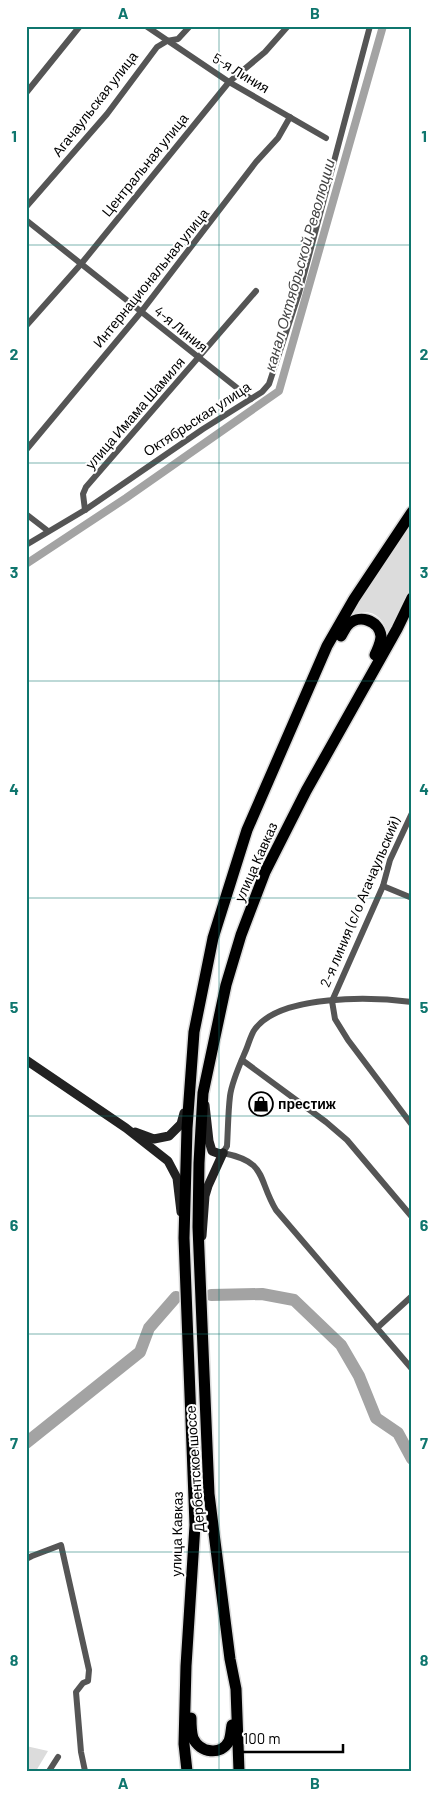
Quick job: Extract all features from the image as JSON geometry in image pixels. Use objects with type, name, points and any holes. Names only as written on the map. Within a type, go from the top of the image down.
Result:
[{"type":"highway","points":[[300,706],[327,646],[354,599],[412,512]]},
{"type":"highway","name":"улица Кавказ","points":[[199,1163],[203,1093],[226,985],[241,935],[265,872],[306,790],[397,629],[412,598]]},
{"type":"highway","points":[[300,706],[348,625],[355,620],[371,621],[377,627],[381,643],[339,734]]},
{"type":"highway","name":"улица Кавказ","points":[[187,1771],[184,1744],[186,1666],[195,1525],[184,1238],[187,1128],[194,1032],[213,938],[247,830],[300,706]]},
{"type":"highway","name":"Дербентское шоссе","points":[[199,1163],[200,1261],[209,1494],[230,1659],[236,1689],[239,1771]]},
{"type":"highway","points":[[186,1666],[193,1738],[202,1748],[213,1752],[225,1746],[229,1741],[231,1732],[230,1659]]},
{"type":"main road","points":[[26,1060],[126,1128],[168,1161],[176,1178],[184,1238]]},
{"type":"main road","points":[[126,1128],[154,1139],[169,1136],[181,1124],[190,1091]]},
{"type":"main road","points":[[200,1261],[205,1196],[223,1153],[220,1154],[212,1151],[203,1093]]},
{"type":"street","points":[[26,93],[80,26]]},
{"type":"street","name":"5-я Линия","points":[[146,26],[167,42],[229,82],[326,138]]},
{"type":"street","name":"Агачаульская улица","points":[[26,207],[107,114],[157,47],[178,39],[190,26]]},
{"type":"street","name":"Центральная улица","points":[[26,326],[81,264],[229,82],[265,52],[288,26]]},
{"type":"street","name":"Октябрьская улица","points":[[26,545],[85,510],[203,429],[262,392],[269,384],[298,293],[370,26]]},
{"type":"street","name":"Интернациональная улица","points":[[26,450],[141,312],[256,162],[278,138],[290,118]]},
{"type":"street","name":"4-я Линия","points":[[26,220],[251,399]]},
{"type":"street","name":"улица Имама Шамиля","points":[[85,510],[83,494],[86,487],[256,291]]},
{"type":"street","points":[[26,514],[48,531]]},
{"type":"street","name":"2-я линия (с/о Агачаульский)","points":[[332,1001],[383,886],[390,860],[412,813]]},
{"type":"street","points":[[383,886],[412,898]]},
{"type":"street","points":[[412,1002],[385,999],[308,1003],[284,1008],[267,1017],[255,1029],[230,1095],[228,1146],[223,1153],[240,1157],[250,1162],[258,1171],[264,1179],[270,1200],[276,1210],[412,1369]]},
{"type":"street","points":[[332,1001],[335,1019],[348,1040],[412,1124]]},
{"type":"street","points":[[242,1060],[326,1122],[347,1140],[412,1217]]},
{"type":"street","points":[[376,1328],[412,1296]]},
{"type":"street","points":[[26,1559],[61,1545],[89,1670],[88,1681],[83,1683],[76,1692],[81,1752],[85,1771]]},
{"type":"street","points":[[49,1771],[58,1757]]},
{"type":"shaded area","points":[[412,524],[412,585],[388,635],[383,622],[375,614],[364,612],[351,615]]},
{"type":"shaded area","points":[[26,1746],[48,1751],[36,1771],[26,1771]]},
{"type":"waterway","name":"канал Октябрьской Революции","points":[[26,564],[126,498],[279,391],[383,26]]},
{"type":"waterway","points":[[211,1295],[262,1294],[294,1300],[341,1345],[359,1376],[376,1418],[398,1433],[412,1459]]},
{"type":"waterway","points":[[26,1443],[140,1352],[149,1328],[176,1297]]},
{"type":"place","name":"престиж","points":[[261,1104]]}]
